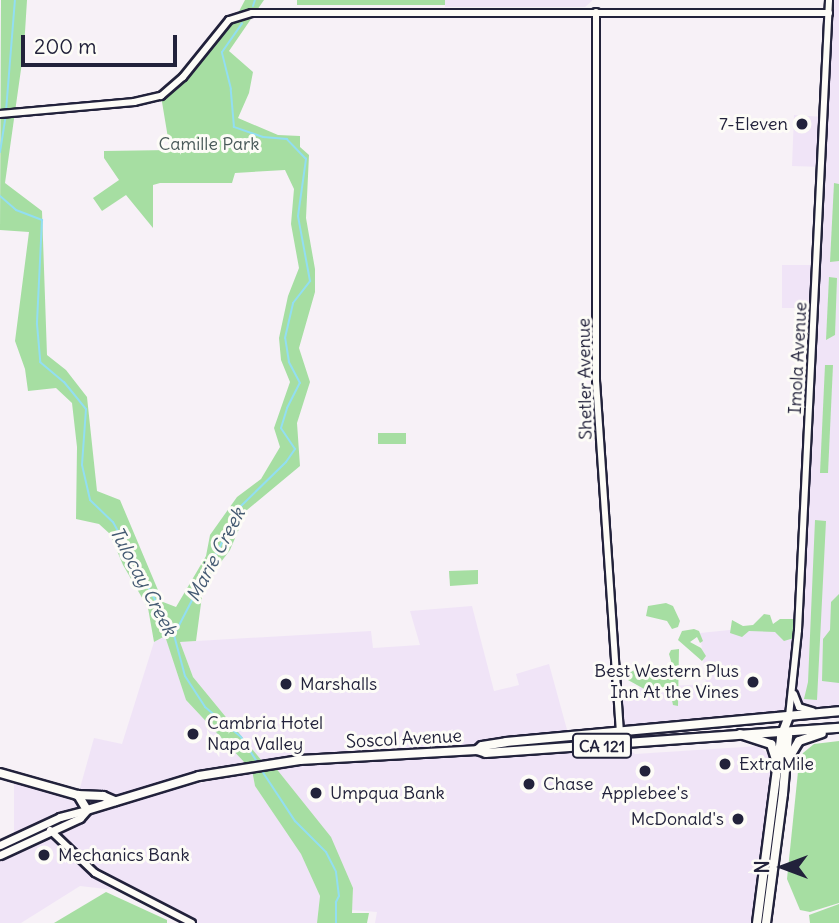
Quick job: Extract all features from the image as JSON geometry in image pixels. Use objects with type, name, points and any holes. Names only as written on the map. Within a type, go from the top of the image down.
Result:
[{"type":"main road","name":"Soscol Avenue","points":[[477,750],[482,746],[506,742],[835,711]]},
{"type":"main road","points":[[766,923],[777,771],[781,737],[789,716]]},
{"type":"main road","name":"Soscol Avenue","points":[[0,845],[55,820],[114,801],[198,776],[249,766],[477,750],[486,753],[839,728]]},
{"type":"main road","points":[[757,923],[767,889],[789,760],[795,744],[807,737],[839,728]]},
{"type":"main road","points":[[783,794],[788,736],[785,731]]},
{"type":"main road","points":[[740,734],[772,744],[777,771]]},
{"type":"main road","points":[[0,773],[75,794],[103,796],[114,801]]},
{"type":"main road","points":[[75,794],[82,798],[87,810]]},
{"type":"main road","name":"Soscol Avenue","points":[[0,855],[80,818],[87,810]]},
{"type":"street","name":"Imola Avenue","points":[[789,716],[798,636],[829,0]]},
{"type":"street","name":"Shetler Avenue","points":[[596,12],[596,381],[621,744]]},
{"type":"street","points":[[0,114],[134,102],[162,96],[183,77],[229,20],[252,13],[829,13]]},
{"type":"street","points":[[792,686],[800,708],[835,711]]},
{"type":"street","points":[[50,830],[90,870],[192,923]]},
{"type":"shaded area","points":[[445,0],[592,1],[585,7],[445,7]]},
{"type":"shaded area","points":[[830,0],[839,0],[839,711],[802,709],[793,689],[789,716],[620,733],[618,689],[706,684],[700,633],[799,623],[814,308],[782,308],[782,265],[817,265],[822,167],[792,166],[794,115],[824,117]]},
{"type":"shaded area","points":[[472,606],[494,691],[519,685],[516,674],[549,664],[569,737],[262,761],[193,677],[180,642],[371,631],[373,648],[420,645],[410,611]]},
{"type":"shaded area","points":[[165,635],[186,700],[245,763],[117,795],[78,795],[86,807],[14,838],[14,777],[76,794],[94,738],[122,744],[154,642]]},
{"type":"shaded area","points":[[621,744],[635,754],[759,746],[771,757],[776,755],[757,923],[375,923],[377,912],[352,910],[353,888],[275,767]]},
{"type":"shaded area","points":[[252,770],[255,786],[301,853],[320,896],[317,923],[192,923],[132,892],[80,886],[21,923],[0,923],[0,855],[80,818],[125,802]]},
{"type":"green space","name":"Camille Park","points":[[1,0],[27,0],[24,48],[5,183],[42,211],[47,355],[66,370],[87,397],[97,491],[120,500],[163,602],[176,607],[206,556],[210,535],[237,497],[261,479],[280,447],[274,428],[290,382],[281,360],[279,338],[288,296],[299,268],[291,224],[294,189],[285,170],[235,173],[232,183],[160,183],[153,185],[153,228],[126,195],[102,211],[93,198],[119,180],[104,158],[104,151],[170,150],[161,96],[236,17],[245,0],[264,0],[229,51],[253,72],[249,93],[238,118],[278,135],[300,136],[300,147],[309,155],[306,218],[315,269],[315,292],[299,348],[310,382],[297,423],[300,466],[247,510],[230,550],[209,578],[202,596],[196,641],[180,642],[193,677],[262,761],[245,763],[186,700],[165,636],[154,642],[148,608],[123,565],[110,534],[99,524],[76,519],[77,447],[72,403],[56,388],[28,391],[25,369],[15,341],[29,232],[0,230]]},
{"type":"green space","points":[[297,0],[445,0],[445,5],[297,5]]},
{"type":"green space","points":[[834,183],[839,184],[839,261],[830,262]]},
{"type":"green space","points":[[829,277],[837,278],[835,335],[826,340]]},
{"type":"green space","points":[[825,365],[833,365],[828,473],[820,473]]},
{"type":"green space","points":[[378,433],[406,433],[406,444],[378,444]]},
{"type":"green space","points":[[815,520],[826,521],[817,700],[804,699],[808,682]]},
{"type":"green space","points":[[478,570],[478,584],[450,586],[449,571]]},
{"type":"green space","points":[[839,594],[839,683],[822,681],[823,639],[830,630],[831,602]]},
{"type":"green space","points":[[666,603],[673,606],[680,621],[678,627],[672,629],[667,621],[646,616],[648,606]]},
{"type":"green space","points":[[764,614],[770,615],[773,624],[780,619],[795,619],[794,638],[784,641],[775,632],[749,631],[742,637],[730,633],[732,620],[743,626],[753,625]]},
{"type":"green space","points":[[682,631],[699,631],[703,641],[700,643],[697,637],[690,642],[701,648],[706,656],[702,661],[678,640]]},
{"type":"green space","points":[[679,649],[678,706],[673,705],[670,691],[646,690],[628,680],[625,675],[638,668],[642,675],[648,666],[669,671],[673,668],[669,654],[671,650]]},
{"type":"green space","points":[[839,741],[839,903],[810,912],[800,910],[787,879],[799,762],[803,753],[814,744]]},
{"type":"green space","points":[[275,767],[331,837],[353,888],[352,913],[369,913],[367,923],[317,923],[320,896],[301,854],[255,786],[252,770]]},
{"type":"green space","points":[[106,892],[167,920],[167,923],[54,923]]},
{"type":"green space","points":[[839,904],[839,923],[810,923],[809,915]]},
{"type":"waterway","name":"Tulocay Creek","points":[[6,111],[15,0]]},
{"type":"waterway","name":"Marie Creek","points":[[253,6],[255,0]]},
{"type":"waterway","name":"Marie Creek","points":[[174,635],[241,506],[286,462],[295,449],[281,428],[287,408],[300,383],[289,362],[285,338],[293,303],[310,281],[298,216],[306,159],[287,139],[263,137],[234,127],[231,89],[222,52],[242,23]]},
{"type":"waterway","name":"Tulocay Creek","points":[[0,152],[6,116]]},
{"type":"waterway","name":"Tulocay Creek","points":[[0,196],[16,210],[42,220],[37,324],[40,362],[64,382],[86,409],[82,465],[90,500],[113,522],[174,635],[185,676],[205,707],[241,737],[258,763]]},
{"type":"waterway","name":"Tulocay Creek","points":[[262,771],[295,821],[326,852],[336,872],[339,896],[336,902],[336,923]]},
{"type":"place","name":"7-Eleven","points":[[802,124]]},
{"type":"place","name":"Best Western Plus Inn At the Vines","points":[[753,682]]},
{"type":"place","name":"Marshalls","points":[[286,684]]},
{"type":"place","name":"Cambria Hotel Napa Valley","points":[[193,734]]},
{"type":"place","name":"ExtraMile","points":[[725,764]]},
{"type":"place","name":"Applebee's","points":[[645,771]]},
{"type":"place","name":"Chase","points":[[529,784]]},
{"type":"place","name":"Umpqua Bank","points":[[316,793]]},
{"type":"place","name":"McDonald's","points":[[738,819]]},
{"type":"place","name":"Mechanics Bank","points":[[44,855]]}]
